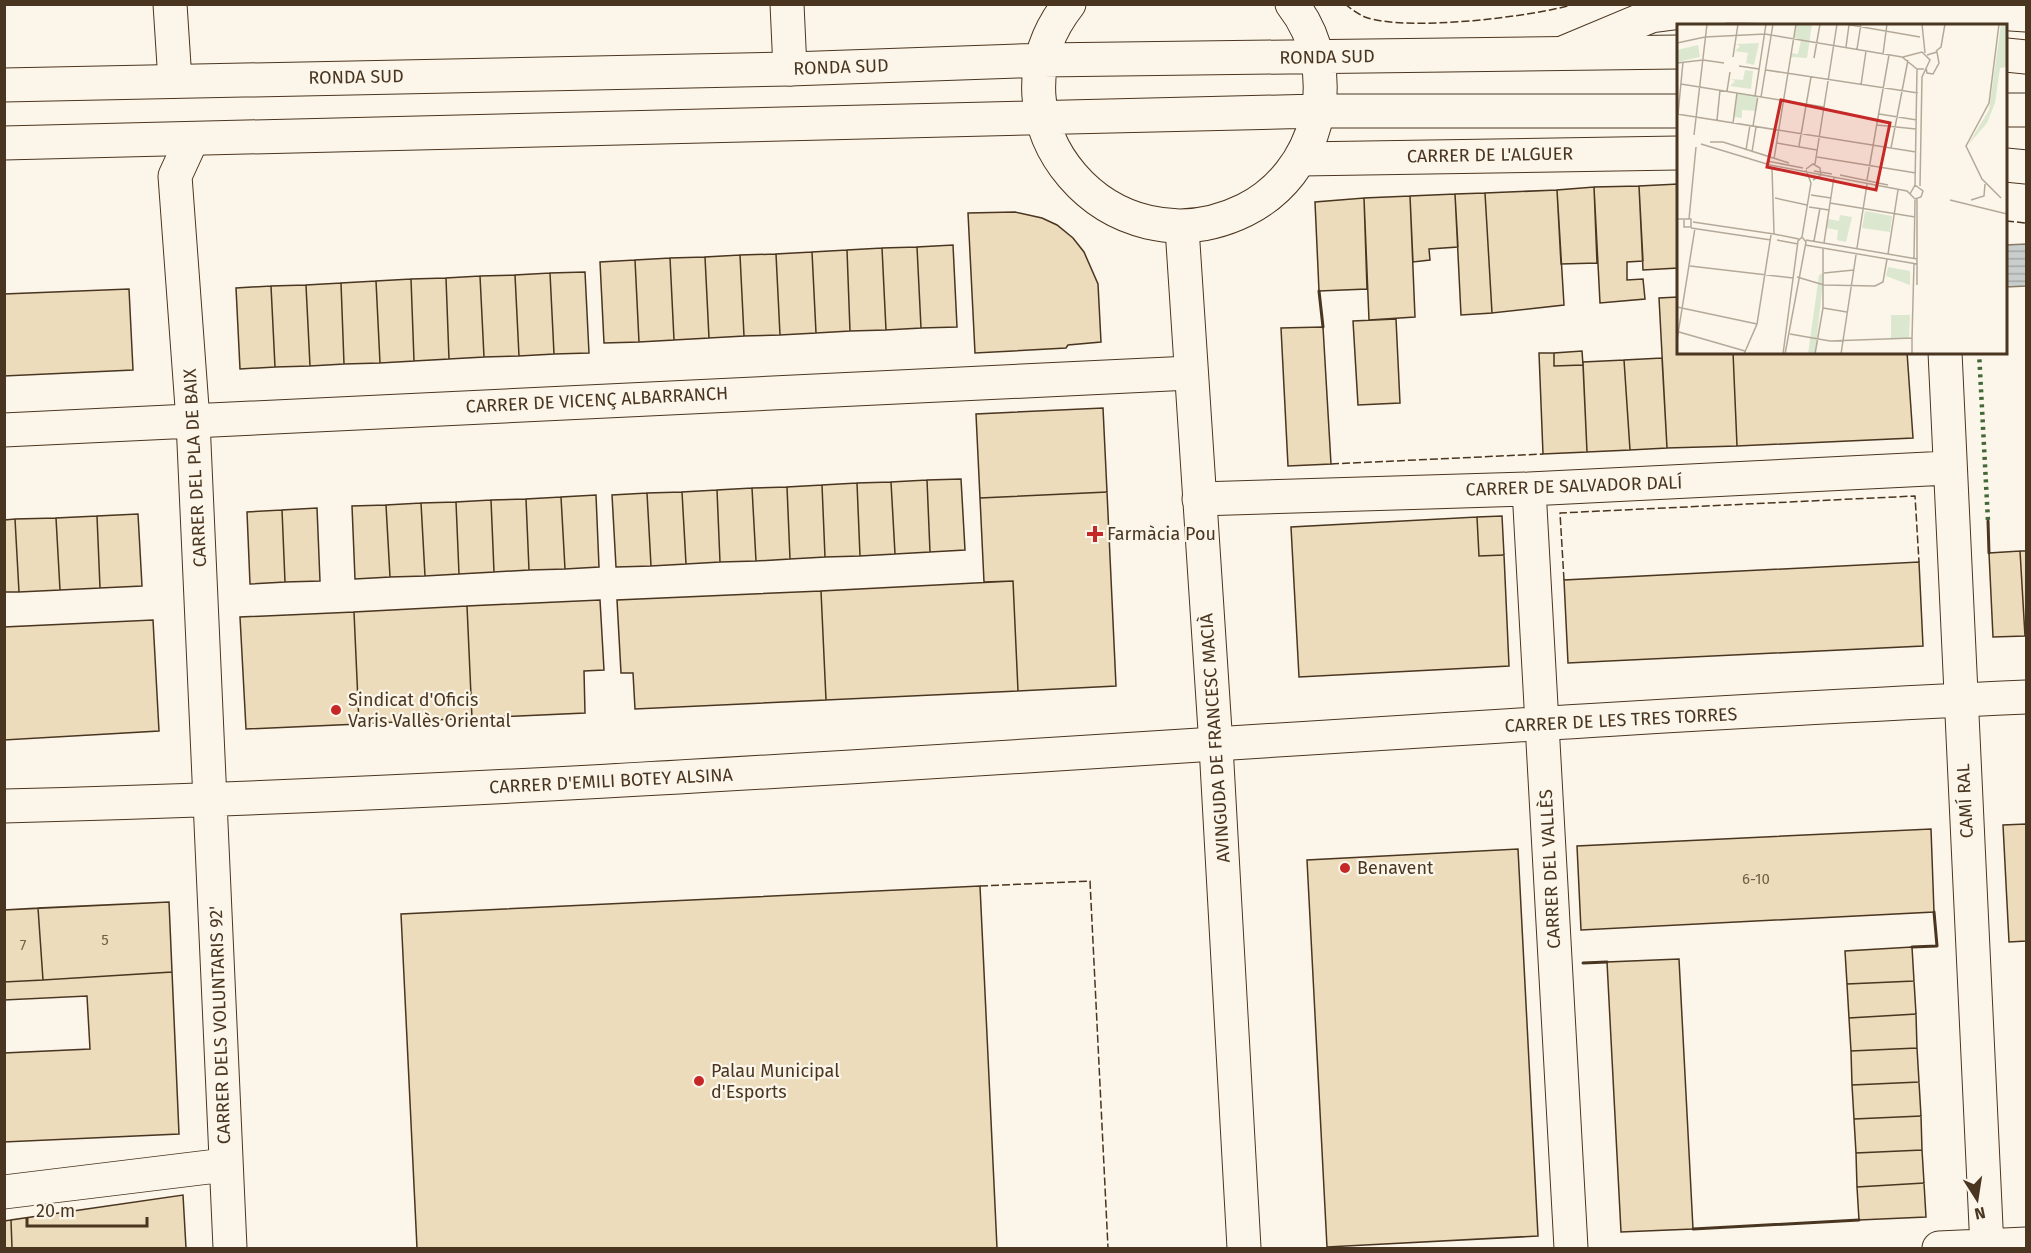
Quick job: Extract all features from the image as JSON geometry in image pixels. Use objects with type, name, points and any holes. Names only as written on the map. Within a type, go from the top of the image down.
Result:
[{"type":"street","points":[[170,4],[175,81]]},
{"type":"street","points":[[787,4],[790,69]]},
{"type":"street","points":[[1069,4],[1059,18],[1043,60],[1040,89],[1043,118],[1054,150],[1074,179],[1101,203],[1127,217],[1154,225],[1182,228],[1225,220],[1259,203],[1283,182],[1300,159],[1313,131],[1318,111],[1318,57],[1298,12],[1292,4]]},
{"type":"street","points":[[1565,52],[1651,16],[1728,6],[1934,7],[2026,15]]},
{"type":"street","name":"RONDA SUD","points":[[4,85],[790,69],[1043,60],[1677,52]]},
{"type":"street","points":[[2007,55],[2026,57]]},
{"type":"street","points":[[2007,110],[2026,110]]},
{"type":"street","points":[[4,143],[1318,111],[1677,111]]},
{"type":"street","name":"CARRER DEL PLA DE BAIX","points":[[192,139],[175,176],[194,421],[212,801]]},
{"type":"street","name":"CARRER DE L'ALGUER","points":[[1300,159],[1677,153]]},
{"type":"street","points":[[2007,165],[2026,167]]},
{"type":"street","name":"AVINGUDA DE FRANCESC MACIÀ","points":[[1182,228],[1216,746],[1244,1248]]},
{"type":"street","name":"CAMÍ RAL","points":[[1945,354],[1948,468],[1987,1247]]},
{"type":"street","name":"CARRER DE VICENÇ ALBARRANCH","points":[[4,430],[1190,373]]},
{"type":"street","name":"CARRER DE SALVADOR DALÍ","points":[[1199,499],[1529,489],[1948,468]]},
{"type":"street","name":"CARRER DEL VALLÈS","points":[[1529,489],[1570,1248]]},
{"type":"street","name":"CARRER DE LES TRES TORRES","points":[[1216,746],[1542,724],[2026,697]]},
{"type":"street","name":"CARRER D'EMILI BOTEY ALSINA","points":[[4,806],[212,801],[616,782],[1216,746]]},
{"type":"street","name":"CARRER DELS VOLUNTARIS 92'","points":[[212,801],[230,1248]]},
{"type":"street","points":[[4,1192],[225,1165]]},
{"type":"street","points":[[1939,1248],[2026,1244]]},
{"type":"shaded area","points":[[2026,244],[2026,286],[2007,287],[2007,245]]},
{"type":"building","points":[[1677,184],[1677,268],[1643,270],[1639,186]]},
{"type":"building","points":[[1639,186],[1643,261],[1627,262],[1627,280],[1643,279],[1645,299],[1600,303],[1594,187]]},
{"type":"building","points":[[1594,187],[1597,263],[1561,264],[1557,190]]},
{"type":"building","points":[[1557,190],[1564,305],[1492,313],[1485,193]]},
{"type":"building","points":[[1485,193],[1492,313],[1461,315],[1455,194]]},
{"type":"building","points":[[1455,194],[1458,247],[1429,249],[1430,260],[1413,262],[1410,196]]},
{"type":"building","points":[[1410,196],[1415,317],[1369,320],[1364,198]]},
{"type":"building","points":[[1364,198],[1367,289],[1319,291],[1315,202]]},
{"type":"building","points":[[1015,212],[1042,218],[1057,225],[1073,238],[1084,252],[1098,284],[1101,342],[1068,345],[1066,348],[975,353],[968,213]]},
{"type":"building","points":[[953,245],[957,327],[921,328],[917,247]]},
{"type":"building","points":[[917,247],[921,328],[886,330],[882,248]]},
{"type":"building","points":[[882,248],[886,330],[850,331],[847,250]]},
{"type":"building","points":[[847,250],[850,331],[816,333],[812,252]]},
{"type":"building","points":[[812,252],[816,333],[780,335],[776,254]]},
{"type":"building","points":[[776,254],[780,335],[744,336],[740,255]]},
{"type":"building","points":[[740,255],[744,336],[709,338],[705,257]]},
{"type":"building","points":[[705,257],[709,338],[674,340],[670,258]]},
{"type":"building","points":[[670,258],[674,340],[639,342],[635,260]]},
{"type":"building","points":[[635,260],[639,342],[604,343],[600,262]]},
{"type":"building","points":[[585,272],[589,353],[554,354],[550,273]]},
{"type":"building","points":[[550,273],[554,354],[519,356],[515,275]]},
{"type":"building","points":[[515,275],[519,356],[484,357],[480,276]]},
{"type":"building","points":[[480,276],[484,357],[449,359],[446,278]]},
{"type":"building","points":[[446,278],[449,359],[414,361],[411,279]]},
{"type":"building","points":[[411,279],[414,361],[380,363],[376,281]]},
{"type":"building","points":[[376,281],[380,363],[344,364],[341,283]]},
{"type":"building","points":[[341,283],[344,364],[310,366],[306,285]]},
{"type":"building","points":[[306,285],[310,366],[275,367],[271,286]]},
{"type":"building","points":[[271,286],[275,367],[240,369],[236,288]]},
{"type":"building","points":[[129,289],[133,370],[4,376],[4,294]]},
{"type":"building","points":[[1677,297],[1677,354],[1733,354],[1737,446],[1667,448],[1659,298]]},
{"type":"building","points":[[1396,319],[1400,403],[1358,405],[1353,321]]},
{"type":"building","points":[[1323,327],[1331,464],[1288,466],[1281,328]]},
{"type":"building","points":[[1582,351],[1583,365],[1554,366],[1554,353]]},
{"type":"building","points":[[1539,353],[1554,353],[1554,366],[1583,365],[1587,452],[1543,454]]},
{"type":"building","points":[[1733,354],[1907,354],[1913,438],[1737,446]]},
{"type":"building","points":[[1662,358],[1667,448],[1630,450],[1624,360]]},
{"type":"building","points":[[1624,360],[1630,450],[1587,452],[1583,362]]},
{"type":"building","points":[[1103,408],[1107,492],[980,498],[976,414]]},
{"type":"building","points":[[961,479],[965,550],[930,552],[927,480]]},
{"type":"building","points":[[927,480],[930,552],[895,554],[891,482]]},
{"type":"building","points":[[891,482],[895,554],[860,556],[857,483]]},
{"type":"building","points":[[857,483],[860,556],[825,557],[822,485]]},
{"type":"building","points":[[822,485],[825,557],[790,559],[787,487]]},
{"type":"building","points":[[787,487],[790,559],[756,561],[752,488]]},
{"type":"building","points":[[752,488],[756,561],[720,562],[717,490]]},
{"type":"building","points":[[717,490],[720,562],[686,564],[682,492]]},
{"type":"building","points":[[682,492],[686,564],[651,566],[647,493]]},
{"type":"building","points":[[1107,492],[1116,686],[1018,691],[1013,581],[984,582],[980,498]]},
{"type":"building","points":[[647,493],[651,566],[616,567],[612,495]]},
{"type":"building","points":[[596,495],[599,567],[565,569],[561,497]]},
{"type":"building","points":[[561,497],[565,569],[529,570],[526,499]]},
{"type":"building","points":[[526,499],[529,570],[494,572],[491,500]]},
{"type":"building","points":[[491,500],[494,572],[459,574],[456,502]]},
{"type":"building","points":[[456,502],[459,574],[425,576],[421,503]]},
{"type":"building","points":[[421,503],[425,576],[390,577],[386,505]]},
{"type":"building","points":[[386,505],[390,577],[355,579],[352,506]]},
{"type":"building","points":[[317,508],[320,581],[285,582],[282,510]]},
{"type":"building","points":[[282,510],[285,582],[250,584],[247,512]]},
{"type":"building","points":[[138,514],[142,586],[100,588],[97,516]]},
{"type":"building","points":[[97,516],[100,588],[60,590],[56,518]]},
{"type":"building","points":[[1502,516],[1504,555],[1479,556],[1477,517]]},
{"type":"building","points":[[1477,517],[1479,556],[1504,555],[1509,666],[1299,677],[1291,527]]},
{"type":"building","points":[[56,518],[60,590],[19,592],[15,519]]},
{"type":"building","points":[[15,519],[19,592],[4,592],[4,520]]},
{"type":"building","points":[[2020,551],[2026,551],[2026,636],[2025,636]]},
{"type":"building","points":[[2020,551],[2025,636],[1993,637],[1989,553]]},
{"type":"building","points":[[1919,562],[1923,646],[1568,663],[1564,580]]},
{"type":"building","points":[[1013,581],[1018,691],[826,700],[821,591]]},
{"type":"building","points":[[821,591],[826,700],[635,709],[633,673],[621,673],[617,600]]},
{"type":"building","points":[[600,600],[604,670],[584,671],[585,713],[472,718],[467,606]]},
{"type":"building","points":[[467,606],[472,718],[359,724],[354,612]]},
{"type":"building","points":[[354,612],[359,724],[246,729],[240,617]]},
{"type":"building","points":[[153,620],[159,731],[4,740],[4,627]]},
{"type":"building","points":[[2026,824],[2026,941],[2009,942],[2003,825]]},
{"type":"building","points":[[1931,829],[1934,912],[1581,930],[1577,846]]},
{"type":"building","points":[[1518,849],[1538,1236],[1327,1247],[1307,860]]},
{"type":"building","name":"Palau Municipal d'Esports","points":[[980,886],[997,1248],[417,1248],[401,914]]},
{"type":"building","points":[[169,902],[179,1134],[4,1142],[4,1053],[90,1049],[87,996],[4,1000],[4,910]]},
{"type":"building","points":[[169,902],[172,972],[43,980],[38,908]]},
{"type":"building","points":[[38,908],[43,980],[4,982],[4,910]]},
{"type":"building","points":[[1912,947],[1914,981],[1847,984],[1845,951]]},
{"type":"building","points":[[1679,959],[1693,1229],[1621,1232],[1607,962]]},
{"type":"building","points":[[1914,981],[1916,1014],[1849,1018],[1847,984]]},
{"type":"building","points":[[1916,1014],[1917,1048],[1851,1051],[1849,1018]]},
{"type":"building","points":[[1917,1048],[1919,1082],[1852,1085],[1851,1051]]},
{"type":"building","points":[[1919,1082],[1921,1116],[1854,1119],[1852,1085]]},
{"type":"building","points":[[1921,1116],[1922,1150],[1856,1153],[1854,1119]]},
{"type":"building","points":[[1922,1150],[1924,1183],[1857,1187],[1856,1153]]},
{"type":"building","points":[[1924,1183],[1926,1217],[1859,1220],[1857,1187]]},
{"type":"building","points":[[183,1195],[186,1248],[12,1248],[11,1220]]},
{"type":"building","points":[[11,1220],[12,1248],[4,1248],[4,1221]]},
{"type":"hedge","points":[[1979,354],[1988,521]]},
{"type":"fence","points":[[1345,4],[1365,17],[1409,23],[1500,18],[1575,4]]},
{"type":"fence","points":[[2007,221],[2026,223]]},
{"type":"fence","points":[[1331,464],[1543,454]]},
{"type":"fence","points":[[1564,580],[1560,513],[1915,496],[1919,562]]},
{"type":"fence","points":[[980,886],[1090,881],[1108,1248]]},
{"type":"wall","points":[[1319,291],[1323,327]]},
{"type":"wall","points":[[1988,521],[1989,553]]},
{"type":"wall","points":[[1912,947],[1937,946],[1934,912]]},
{"type":"wall","points":[[1583,963],[1607,962]]},
{"type":"wall","points":[[1693,1229],[1859,1220]]},
{"type":"place","name":"Farmàcia Pou","points":[[1095,534]]},
{"type":"place","name":"Sindicat d'Oficis Varis Vallès Oriental","points":[[336,710]]},
{"type":"place","name":"Benavent","points":[[1345,868]]},
{"type":"place","name":"Palau Municipal d'Esports","points":[[699,1081]]}]
